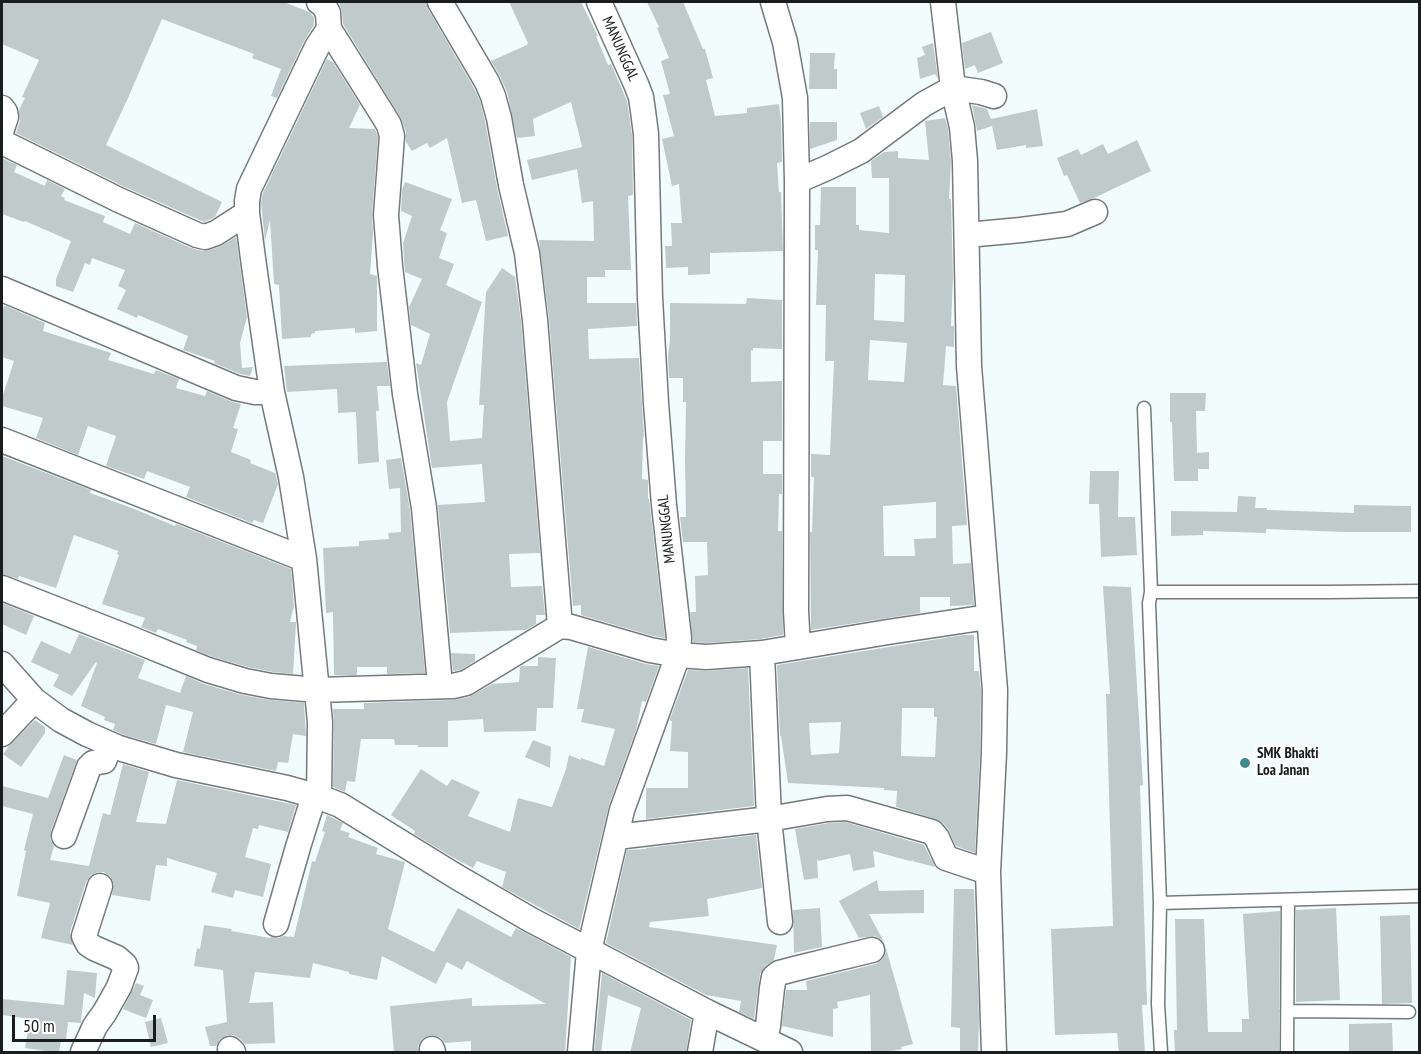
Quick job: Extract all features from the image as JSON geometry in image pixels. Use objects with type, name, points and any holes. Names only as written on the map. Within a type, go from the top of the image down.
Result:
[{"type":"street","points":[[319,2],[328,13],[329,29],[389,125],[392,136],[386,215],[390,266],[405,394],[424,508],[441,685]]},
{"type":"street","points":[[440,2],[493,96],[527,253],[535,320],[560,626]]},
{"type":"street","name":"MANUNGGAL","points":[[580,1053],[589,951],[622,810],[678,655],[679,638],[664,505],[650,298],[645,123],[638,90],[599,2]]},
{"type":"street","points":[[773,2],[785,42],[795,98],[798,647]]},
{"type":"street","points":[[943,2],[953,88],[962,127],[966,198],[969,366],[995,701],[988,872],[994,1053]]},
{"type":"street","points":[[276,924],[298,847],[317,796],[320,722],[304,559],[291,477],[272,392],[247,213],[249,189],[316,47],[329,29]]},
{"type":"street","points":[[797,181],[861,151],[924,104],[953,88],[994,96]]},
{"type":"street","points":[[2,108],[6,117],[2,129]]},
{"type":"street","points":[[2,139],[6,144],[78,180],[196,235],[205,237],[216,233],[247,213]]},
{"type":"street","points":[[967,235],[1067,224],[1095,212]]},
{"type":"street","points":[[2,289],[236,387],[255,392],[272,392]]},
{"type":"street","points":[[2,440],[304,559]]},
{"type":"street","points":[[2,588],[208,670],[271,686],[317,690],[453,686],[466,683],[560,626],[571,627],[650,650],[706,657],[762,653],[988,617]]},
{"type":"street","points":[[762,653],[769,819],[780,922]]},
{"type":"street","points":[[2,664],[34,700],[61,720],[110,745],[176,765],[287,788],[340,805],[531,920],[790,1053]]},
{"type":"street","points":[[2,734],[34,700]]},
{"type":"street","points":[[64,836],[89,767],[93,763],[104,761],[110,745]]},
{"type":"street","points":[[616,837],[847,808],[932,832],[946,858],[988,872]]},
{"type":"street","points":[[82,1053],[95,1026],[119,987],[126,968],[117,958],[88,944],[84,936],[100,886]]},
{"type":"street","points":[[765,1040],[774,977],[779,973],[872,950]]},
{"type":"street","points":[[700,1053],[707,1011]]},
{"type":"lane","points":[[1144,408],[1160,903],[1158,1004],[1161,1053]]},
{"type":"lane","points":[[1150,592],[1419,591]]},
{"type":"lane","points":[[1160,903],[1419,896]]},
{"type":"lane","points":[[1287,1053],[1288,900]]},
{"type":"lane","points":[[1287,1011],[1409,1012]]},
{"type":"building","points":[[2,2],[284,2],[309,12],[314,17],[314,25],[277,98],[271,96],[281,69],[252,58],[254,54],[162,19],[106,145],[222,202],[215,217],[204,222],[125,187],[16,133],[20,121],[19,110],[25,98],[22,97],[39,60],[2,44]]},
{"type":"building","points":[[339,2],[426,2],[480,101],[508,236],[486,241],[476,200],[462,203],[447,138],[430,148],[427,143],[412,151],[406,142],[406,132],[401,118],[343,24]]},
{"type":"building","points":[[509,2],[581,2],[598,36],[596,36],[608,65],[611,64],[627,101],[632,135],[633,195],[628,196],[631,270],[605,270],[605,277],[587,277],[587,303],[636,303],[637,326],[588,329],[589,359],[639,358],[644,436],[642,479],[648,480],[648,499],[665,638],[581,615],[581,605],[573,606],[549,319],[539,240],[594,241],[593,201],[582,203],[577,169],[532,180],[527,160],[582,147],[571,102],[533,119],[535,136],[517,138],[507,92],[491,61],[528,43]]},
{"type":"building","points":[[647,2],[683,2],[703,49],[705,49],[713,78],[706,80],[715,116],[747,113],[747,108],[779,104],[782,162],[777,163],[779,192],[781,192],[783,251],[710,253],[710,274],[688,275],[688,267],[666,268],[665,246],[672,246],[671,223],[682,223],[679,184],[672,186],[662,139],[674,136],[663,95],[670,94],[661,61],[669,58],[657,28],[659,27]]},
{"type":"building","points":[[991,32],[1003,63],[978,73],[975,65],[965,69],[962,43]]},
{"type":"building","points":[[933,43],[938,79],[935,74],[920,79],[917,58],[925,55],[922,47]]},
{"type":"building","points":[[810,53],[835,53],[834,69],[837,69],[837,89],[809,89]]},
{"type":"building","points":[[327,59],[333,62],[360,105],[349,128],[375,129],[378,137],[370,274],[377,276],[377,331],[355,333],[355,328],[315,331],[311,337],[282,339],[279,285],[274,284],[270,220],[265,241],[261,202],[263,193]]},
{"type":"building","points":[[972,105],[987,109],[991,119],[1037,109],[1043,146],[1026,148],[1026,145],[997,150],[992,126],[977,131]]},
{"type":"building","points":[[879,106],[883,117],[866,129],[860,113]]},
{"type":"building","points":[[945,118],[948,129],[951,162],[949,199],[951,199],[953,277],[951,326],[954,326],[954,347],[946,346],[943,385],[956,386],[967,525],[952,526],[953,564],[971,563],[974,605],[950,606],[950,597],[920,597],[920,613],[811,630],[810,532],[812,532],[814,477],[811,477],[811,454],[830,455],[834,361],[825,361],[826,305],[816,305],[818,250],[815,250],[815,225],[820,225],[821,187],[856,187],[856,225],[859,225],[859,230],[889,233],[889,178],[872,178],[871,161],[884,152],[898,151],[898,158],[929,160],[925,121]],"holes":[[[875,274],[905,275],[904,322],[874,320]],[[870,340],[907,343],[904,382],[868,380]],[[936,502],[936,538],[914,539],[915,556],[884,556],[883,506]]]},
{"type":"building","points":[[810,122],[837,122],[837,140],[810,149]]},
{"type":"building","points":[[1137,140],[1151,171],[1080,203],[1067,175],[1064,176],[1057,158],[1078,149],[1081,155],[1103,144],[1108,154]]},
{"type":"building","points":[[2,158],[17,165],[14,172],[45,186],[47,180],[65,189],[61,196],[65,198],[64,200],[105,216],[103,222],[130,234],[135,223],[202,251],[221,246],[236,237],[247,317],[240,343],[242,368],[253,367],[250,376],[183,350],[188,336],[138,315],[137,318],[117,309],[126,290],[118,286],[125,270],[92,258],[90,265],[85,263],[73,292],[56,286],[56,279],[71,241],[25,221],[2,214]]},
{"type":"building","points":[[405,182],[452,199],[440,230],[447,233],[439,258],[454,264],[446,285],[482,302],[447,402],[450,441],[482,438],[484,405],[479,405],[486,292],[502,268],[515,277],[521,321],[540,553],[509,554],[511,587],[542,586],[545,615],[536,615],[536,624],[526,630],[450,633],[438,505],[485,502],[482,464],[432,468],[416,363],[421,365],[430,334],[411,325],[409,307],[422,279],[405,272],[403,243],[412,216],[401,211],[402,190]]},
{"type":"building","points":[[747,298],[782,300],[782,349],[753,348],[753,351],[751,350],[751,382],[782,381],[782,441],[763,441],[763,474],[782,474],[778,531],[782,531],[783,635],[760,639],[693,642],[690,612],[696,612],[695,576],[708,575],[707,542],[683,542],[680,517],[686,517],[686,402],[683,402],[683,378],[669,378],[670,303],[746,304]]},
{"type":"building","points":[[4,305],[45,323],[43,331],[111,353],[108,360],[154,374],[156,370],[179,379],[176,388],[205,396],[207,391],[241,404],[233,428],[238,429],[231,452],[275,473],[278,484],[263,523],[254,520],[252,523],[186,497],[190,487],[147,471],[144,479],[106,466],[116,436],[88,426],[78,455],[36,438],[43,418],[2,406],[2,398],[14,361],[2,357]]},
{"type":"building","points":[[387,362],[390,386],[377,386],[379,462],[358,464],[356,412],[338,413],[337,389],[287,392],[284,366]]},
{"type":"building","points":[[1170,393],[1206,393],[1205,411],[1196,411],[1197,453],[1209,452],[1209,469],[1198,469],[1198,481],[1174,481]]},
{"type":"building","points":[[2,456],[91,490],[90,493],[291,569],[294,606],[290,622],[296,622],[293,674],[248,667],[213,657],[196,650],[197,646],[186,642],[187,640],[158,629],[156,633],[141,627],[145,618],[102,604],[119,555],[118,551],[74,535],[56,588],[19,576],[18,579],[2,574]]},
{"type":"building","points":[[401,458],[410,510],[425,673],[387,674],[387,667],[357,667],[357,675],[334,675],[333,612],[326,613],[323,548],[359,546],[359,541],[389,539],[388,533],[401,532],[400,488],[389,489],[386,460]]},
{"type":"building","points":[[1090,471],[1119,471],[1118,517],[1135,517],[1137,555],[1101,557],[1099,504],[1089,504]]},
{"type":"building","points":[[1238,496],[1256,497],[1255,508],[1267,508],[1267,510],[1354,513],[1354,505],[1411,506],[1411,532],[1266,529],[1266,533],[1203,531],[1203,535],[1171,536],[1171,511],[1237,512]]},
{"type":"building","points":[[1103,586],[1131,587],[1143,785],[1140,786],[1147,1005],[1142,1005],[1145,1053],[1119,1053],[1117,1033],[1055,1035],[1051,929],[1113,926],[1106,694],[1110,694]]},
{"type":"building","points":[[2,603],[34,616],[26,635],[2,624]]},
{"type":"building","points":[[79,634],[145,660],[138,678],[180,693],[186,676],[242,695],[304,703],[306,736],[293,734],[288,763],[278,762],[276,771],[183,752],[193,712],[166,705],[156,744],[124,735],[113,730],[115,724],[104,720],[105,717],[81,706],[96,662],[72,696],[53,686],[59,675],[31,662],[41,641],[70,654]]},
{"type":"building","points":[[974,635],[974,671],[979,671],[981,690],[975,853],[956,846],[943,823],[896,807],[897,791],[884,790],[884,788],[788,783],[780,736],[777,665]],"holes":[[[902,708],[934,708],[934,717],[937,717],[935,757],[901,756]],[[841,722],[839,753],[811,755],[809,723]]]},
{"type":"building","points":[[588,647],[659,666],[646,702],[642,701],[636,730],[609,805],[579,929],[502,887],[506,872],[477,861],[473,868],[414,834],[415,831],[391,815],[421,769],[447,786],[452,779],[480,792],[468,816],[510,832],[518,798],[552,807],[569,755],[604,766],[615,729],[581,722],[584,709],[577,709]]},
{"type":"building","points":[[451,653],[475,654],[475,661],[461,670],[453,671]]},
{"type":"building","points":[[538,657],[556,658],[553,708],[537,708],[536,731],[484,732],[483,719],[448,721],[448,747],[395,745],[394,739],[361,739],[355,782],[347,781],[345,792],[333,787],[333,709],[364,709],[364,703],[453,700],[469,697],[492,684],[519,682],[520,667],[538,666]]},
{"type":"building","points":[[748,668],[754,806],[646,819],[646,788],[688,788],[688,752],[670,751],[672,721],[670,719],[688,670]]},
{"type":"building","points":[[35,720],[45,727],[45,733],[21,767],[3,754]]},
{"type":"building","points":[[533,740],[551,747],[550,768],[525,757]]},
{"type":"building","points":[[64,755],[77,760],[51,831],[50,839],[54,846],[50,860],[89,866],[103,813],[110,815],[123,764],[149,772],[136,822],[166,824],[177,780],[296,805],[288,832],[259,825],[258,829],[253,828],[245,857],[271,864],[263,897],[235,890],[233,898],[211,892],[217,873],[167,858],[167,866],[156,865],[150,901],[112,895],[114,884],[110,876],[104,872],[98,872],[91,875],[86,882],[70,932],[73,945],[41,938],[50,903],[17,896],[26,851],[24,850],[33,814],[2,806],[2,786],[48,798]]},
{"type":"building","points":[[327,815],[343,823],[340,830],[350,833],[348,837],[378,848],[376,854],[405,862],[388,929],[434,952],[458,908],[511,937],[516,928],[571,957],[565,1053],[471,1053],[471,1041],[445,1043],[434,1035],[422,1039],[418,1046],[418,1053],[394,1053],[390,1006],[472,998],[472,1006],[546,1004],[467,961],[462,970],[447,962],[436,984],[382,956],[377,980],[313,963],[310,978],[255,972],[249,1003],[273,1002],[275,1043],[245,1044],[234,1035],[227,1035],[220,1039],[216,1046],[210,1046],[205,1027],[227,1022],[223,970],[194,966],[197,948],[200,949],[204,925],[270,938],[294,937],[312,861],[315,862],[325,832],[322,831]]},
{"type":"building","points":[[845,822],[924,845],[935,867],[873,851],[875,867],[853,871],[850,854],[818,861],[817,858],[818,878],[804,880],[795,829]]},
{"type":"building","points":[[756,835],[762,888],[707,899],[709,916],[650,922],[649,927],[777,945],[774,960],[765,966],[760,974],[754,1019],[739,1012],[741,1001],[706,995],[606,943],[627,850]]},
{"type":"building","points":[[877,880],[879,891],[924,890],[924,913],[869,914],[885,944],[875,936],[859,938],[839,901]]},
{"type":"building","points":[[954,889],[974,889],[979,1018],[978,1053],[960,1053],[960,1028],[951,1027]]},
{"type":"building","points":[[820,908],[822,947],[794,953],[793,910]]},
{"type":"building","points":[[1336,908],[1340,1000],[1296,1002],[1296,910]]},
{"type":"building","points":[[1280,911],[1279,1053],[1175,1053],[1174,1030],[1177,1030],[1175,919],[1204,919],[1208,1032],[1242,1032],[1242,1019],[1249,1019],[1243,914]]},
{"type":"building","points":[[1410,915],[1412,1003],[1382,1004],[1380,916]]},
{"type":"building","points":[[886,948],[913,1044],[901,1047],[902,1049],[871,1053],[870,995],[837,1002],[838,1008],[833,1009],[833,1037],[782,1026],[786,990],[807,990],[806,981],[876,964],[882,960]]},
{"type":"building","points":[[67,970],[97,973],[95,998],[84,993],[81,1023],[68,1022],[66,1041],[61,1040],[59,1053],[25,1048],[30,1019],[2,1015],[2,999],[64,1005]]},
{"type":"building","points":[[602,973],[691,1020],[686,1053],[630,1053],[641,1008],[608,995],[601,1053],[594,1053]]},
{"type":"building","points":[[136,983],[144,986],[140,995],[153,1000],[146,1018],[123,1009]]},
{"type":"building","points":[[161,1018],[168,1043],[151,1047],[145,1022]]},
{"type":"building","points":[[1392,1023],[1393,1053],[1349,1052],[1349,1024]]},
{"type":"place","name":"SMK Bhakti Loa Janan","points":[[1245,763]]}]
